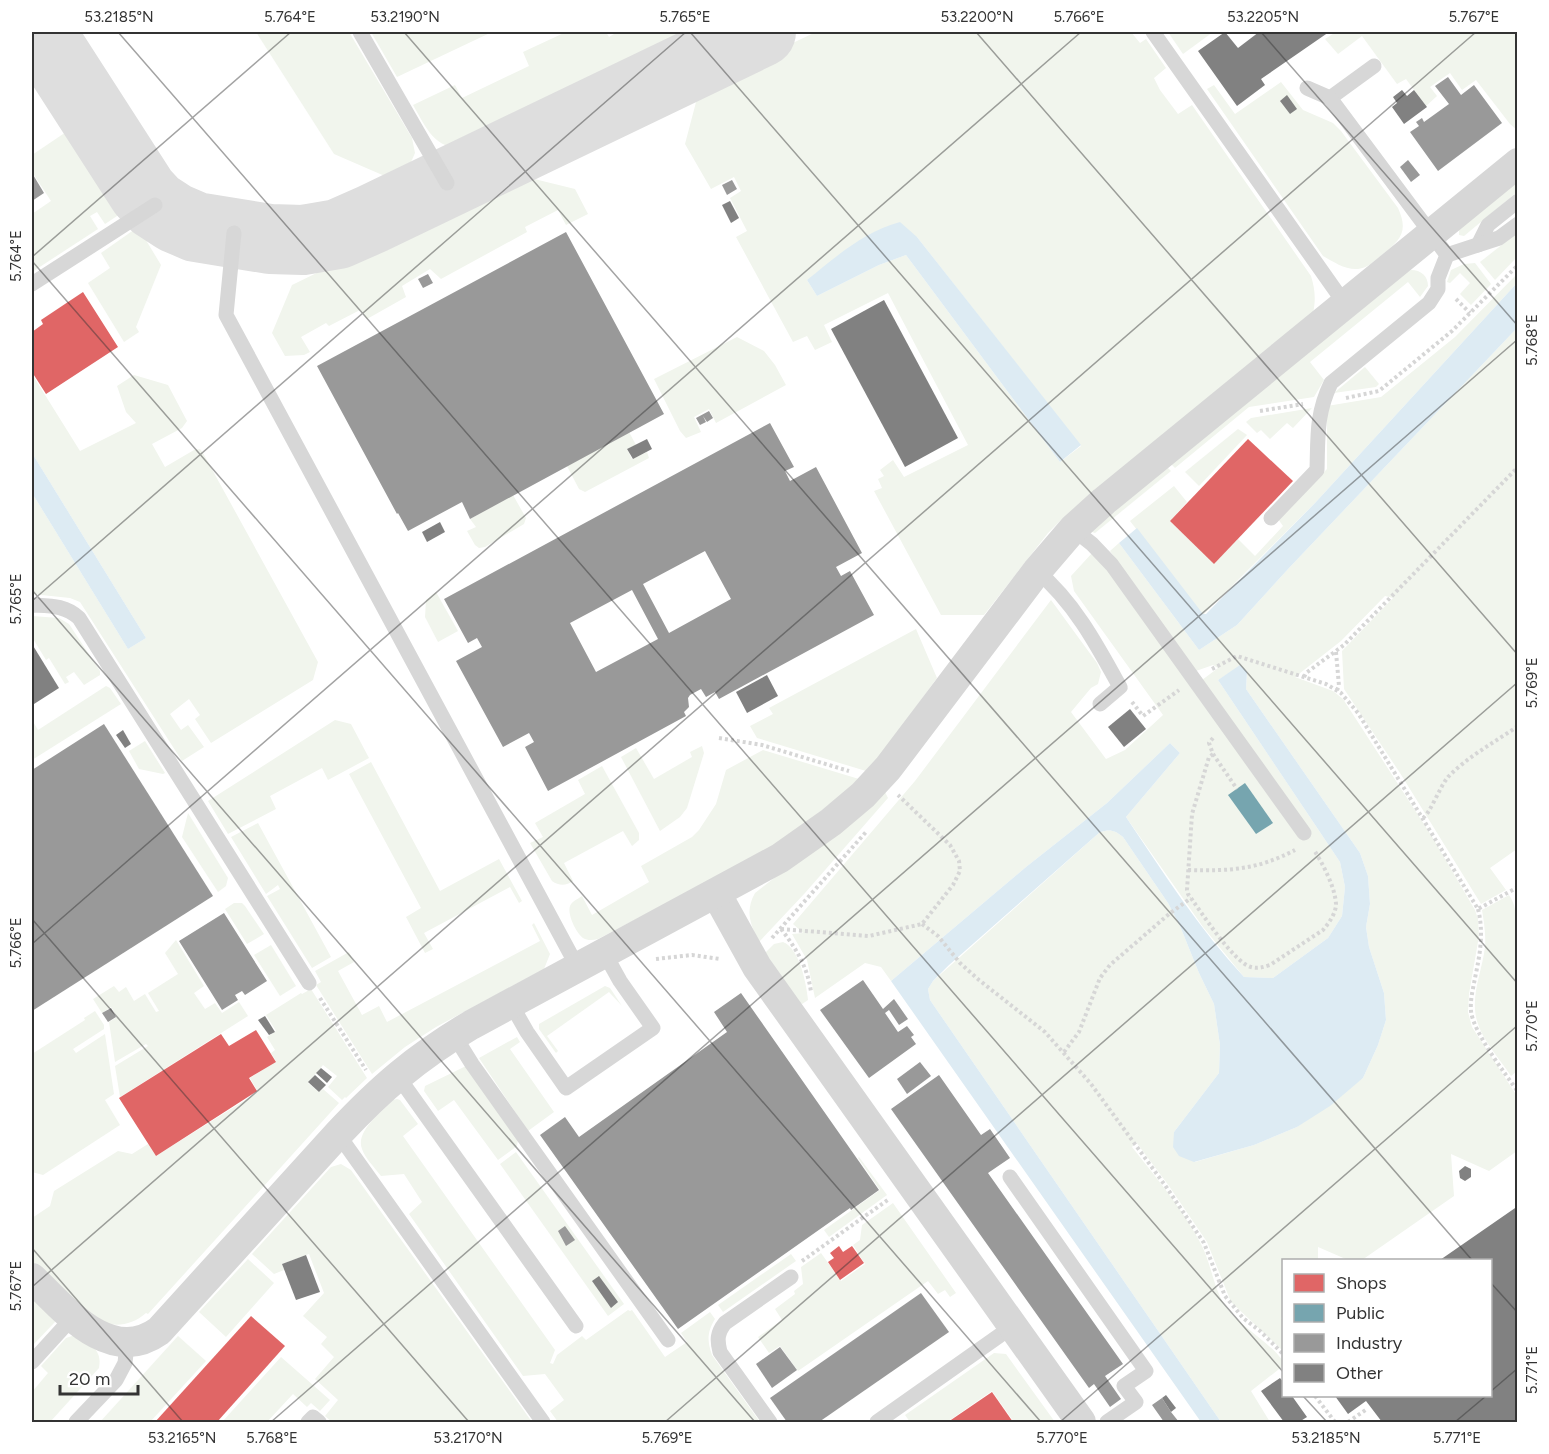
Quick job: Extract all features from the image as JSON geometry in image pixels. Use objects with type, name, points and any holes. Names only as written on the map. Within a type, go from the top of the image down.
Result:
[{"type":"street","points":[[32,1278],[73,1317],[94,1333],[127,1344],[149,1338],[159,1330],[338,1134],[390,1082],[432,1049],[780,858],[840,815],[887,788],[1036,571],[1073,530],[1104,501],[1345,304],[1439,245],[1518,163]]},
{"type":"street","points":[[716,893],[757,966],[1081,1422]]},
{"type":"lane","points":[[360,32],[447,183]]},
{"type":"lane","points":[[1153,32],[1345,304]]},
{"type":"lane","points":[[1330,98],[1374,66]]},
{"type":"lane","points":[[1271,518],[1317,470],[1318,431],[1322,402],[1331,384],[1429,303],[1438,289],[1439,245],[1330,98],[1307,88]]},
{"type":"lane","points":[[1478,245],[1488,225],[1518,201]]},
{"type":"lane","points":[[32,284],[155,205]]},
{"type":"lane","points":[[1439,245],[1478,245],[1500,238],[1518,224]]},
{"type":"lane","points":[[234,233],[226,315],[578,968]]},
{"type":"lane","points":[[1073,530],[1092,544],[1112,565],[1306,837]]},
{"type":"lane","points":[[1036,571],[1056,587],[1094,639],[1120,687],[1101,704]]},
{"type":"lane","points":[[32,605],[62,607],[72,610],[80,618],[309,983]]},
{"type":"lane","points":[[511,1004],[527,1032],[566,1088],[653,1028],[620,981],[605,954]]},
{"type":"lane","points":[[454,1035],[472,1064],[668,1340]]},
{"type":"lane","points":[[390,1082],[576,1326]]},
{"type":"lane","points":[[338,1134],[543,1422]]},
{"type":"lane","points":[[1010,1177],[1146,1371],[1124,1386],[1136,1402],[1107,1422]]},
{"type":"lane","points":[[770,1422],[720,1352],[717,1341],[719,1330],[725,1323],[791,1276]]},
{"type":"lane","points":[[32,1362],[73,1317]]},
{"type":"lane","points":[[877,1422],[1013,1326]]},
{"type":"lane","points":[[76,1422],[116,1380],[125,1363],[127,1344]]},
{"type":"lane","points":[[308,1422],[313,1417],[320,1422]]},
{"type":"path","points":[[1304,677],[1306,673],[1336,652],[1518,467]]},
{"type":"path","points":[[1336,652],[1337,690]]},
{"type":"path","points":[[1120,687],[1143,716],[1195,680],[1237,656],[1337,690],[1358,713],[1478,909],[1482,933],[1471,1012],[1477,1030],[1518,1092]]},
{"type":"path","points":[[1423,818],[1427,815],[1436,794],[1451,774],[1518,726]]},
{"type":"path","points":[[1228,727],[1209,743],[1213,754],[1237,789]]},
{"type":"path","points":[[719,738],[762,746],[887,788],[950,845],[959,861],[960,871],[952,885],[922,924],[869,936],[781,930]]},
{"type":"path","points":[[1188,870],[1228,871],[1257,865],[1278,859],[1306,837],[1328,874],[1336,904],[1323,930],[1270,965],[1260,968],[1244,964],[1209,925],[1190,899],[1187,890],[1188,870],[1192,814],[1209,757],[1213,754]]},
{"type":"path","points":[[1478,909],[1518,887]]},
{"type":"path","points":[[1064,1052],[1079,1032],[1100,978],[1110,965],[1190,899]]},
{"type":"path","points":[[922,924],[938,936],[960,963],[979,980],[1027,1016],[1064,1052],[1091,1084],[1204,1242],[1225,1296],[1243,1318],[1282,1353]]},
{"type":"path","points":[[309,983],[314,987],[369,1076],[390,1082]]},
{"type":"path","points":[[791,1276],[798,1264],[912,1184]]},
{"type":"path","points":[[1316,1397],[1335,1422]]},
{"type":"path","points":[[1348,1422],[1367,1409]]},
{"type":"shaded area","points":[[256,32],[349,32],[412,138],[415,153],[405,176],[387,177],[334,154]]},
{"type":"shaded area","points":[[371,32],[492,32],[397,77]]},
{"type":"shaded area","points":[[566,32],[606,32],[609,37],[614,34],[613,32],[709,32],[470,148],[448,146],[428,131],[413,105],[455,85],[462,98],[529,66],[523,52]]},
{"type":"shaded area","points":[[816,32],[1131,32],[1140,43],[1146,39],[1166,68],[1154,78],[1160,90],[1178,114],[1192,105],[1311,276],[1315,294],[1313,313],[1063,518],[1048,533],[984,615],[941,615],[874,491],[882,488],[878,479],[884,476],[880,470],[893,460],[904,477],[968,445],[888,293],[824,325],[832,342],[815,350],[807,336],[793,342],[736,237],[747,231],[730,198],[741,191],[734,177],[711,189],[685,144],[700,87]],"holes":[[[917,237],[1081,446],[1060,462],[906,255],[879,265],[817,296],[807,280]]]},
{"type":"shaded area","points":[[1168,32],[1213,32],[1183,54]]},
{"type":"shaded area","points":[[1336,32],[1517,32],[1517,130],[1476,80],[1462,90],[1450,73],[1430,87],[1437,96],[1426,106],[1406,79],[1397,84],[1362,36],[1338,54],[1325,39]]},
{"type":"shaded area","points":[[1281,82],[1303,110],[1333,123],[1341,131],[1398,208],[1403,223],[1401,235],[1388,250],[1365,267],[1349,268],[1323,256],[1207,89],[1214,85],[1235,114]]},
{"type":"shaded area","points":[[72,128],[126,210],[105,224],[97,212],[90,216],[98,229],[32,272],[32,214],[51,201],[32,172],[32,155]]},
{"type":"shaded area","points":[[518,175],[575,189],[588,214],[566,225],[558,210],[525,227],[527,232],[441,279],[430,269],[402,286],[406,297],[367,319],[360,310],[329,326],[326,323],[301,337],[310,352],[304,355],[285,356],[272,333],[292,285]]},
{"type":"shaded area","points":[[1517,181],[1517,192],[1464,236],[1459,235],[1459,228]]},
{"type":"shaded area","points":[[900,222],[917,237],[1081,445],[1060,462],[906,255],[879,265],[817,296],[807,280],[862,239]]},
{"type":"shaded area","points":[[138,227],[161,265],[136,327],[139,332],[124,342],[88,283],[110,268],[101,253]]},
{"type":"shaded area","points":[[1517,233],[1517,257],[1495,280],[1480,262]]},
{"type":"shaded area","points":[[1475,263],[1491,284],[1471,305],[1460,294],[1470,283],[1460,273],[1450,283],[1447,282],[1451,270],[1464,264]]},
{"type":"shaded area","points":[[1411,270],[1421,272],[1427,279],[1428,286],[1420,297],[1408,282],[1310,362],[1324,380],[1314,397],[1249,407],[1175,468],[1171,464],[1405,273]]},
{"type":"shaded area","points":[[1517,274],[1517,283],[1315,503],[1203,615],[1130,521],[1174,486],[1187,502],[1170,521],[1214,563],[1238,539],[1255,556],[1283,526],[1278,519],[1327,469],[1327,406],[1381,397],[1455,337]]},
{"type":"shaded area","points":[[1517,283],[1517,328],[1237,625],[1199,650],[1119,543],[1137,528],[1203,614],[1206,614],[1315,503]]},
{"type":"shaded area","points":[[1517,328],[1517,849],[1490,868],[1506,890],[1481,904],[1400,773],[1344,689],[1342,651],[1393,598],[1385,596],[1341,641],[1295,677],[1333,691],[1343,699],[1431,835],[1475,910],[1479,936],[1468,1012],[1472,1027],[1517,1096],[1517,1151],[1489,1171],[1451,1154],[1454,1196],[1363,1259],[1346,1259],[1318,1247],[1318,1259],[1282,1259],[1282,1350],[1231,1302],[1207,1242],[1136,1142],[1132,1147],[1178,1206],[1201,1244],[1224,1304],[1237,1320],[1282,1360],[1282,1367],[1251,1391],[1270,1422],[1221,1422],[930,1000],[928,989],[933,981],[1100,832],[1112,831],[1123,837],[1168,903],[1214,1004],[1220,1045],[1219,1073],[1174,1132],[1195,1162],[1254,1145],[1297,1127],[1363,1078],[1386,1020],[1384,993],[1369,947],[1366,927],[1370,904],[1368,876],[1360,853],[1246,689],[1247,673],[1240,666],[1218,680],[1340,862],[1345,887],[1342,916],[1328,938],[1273,978],[1244,977],[1203,927],[1126,817],[1180,753],[1170,743],[1107,803],[1026,867],[891,981],[881,967],[865,963],[815,998],[807,960],[792,934],[803,933],[793,924],[915,781],[1051,600],[1097,663],[1101,672],[1098,684],[1091,688],[1071,712],[1106,759],[1125,750],[1163,715],[1074,591],[1071,576],[1093,552],[1202,680],[1218,668],[1213,665],[1196,671],[1110,551],[1119,543],[1199,650],[1237,625]]},
{"type":"shaded area","points":[[737,337],[764,351],[786,385],[716,423],[709,409],[694,417],[701,432],[686,438],[680,431],[654,379]]},
{"type":"shaded area","points":[[1365,367],[1379,384],[1376,387],[1334,393]]},
{"type":"shaded area","points":[[32,374],[80,451],[136,423],[126,412],[117,386],[134,375],[168,385],[187,421],[182,428],[152,444],[165,467],[194,450],[200,449],[203,453],[318,662],[313,680],[211,743],[195,719],[200,715],[189,699],[170,714],[181,730],[188,725],[204,747],[182,761],[80,602],[70,598],[32,594],[32,493],[128,649],[146,638],[32,453]]},
{"type":"shaded area","points":[[1312,408],[1293,428],[1287,423],[1270,439],[1261,430],[1257,433],[1246,422],[1251,418]]},
{"type":"shaded area","points":[[1238,429],[1247,435],[1199,486],[1185,472]]},
{"type":"shaded area","points":[[629,432],[636,445],[627,449],[632,459],[647,452],[649,458],[585,492],[579,489],[567,466]]},
{"type":"shaded area","points":[[32,453],[146,638],[128,649],[32,493]]},
{"type":"shaded area","points":[[1167,467],[1171,471],[1095,533],[1092,532],[1092,529]]},
{"type":"shaded area","points":[[513,495],[526,518],[524,524],[485,547],[479,548],[467,531],[476,527],[470,519]]},
{"type":"shaded area","points":[[436,592],[458,631],[438,642],[425,617],[426,600]]},
{"type":"shaded area","points":[[32,616],[59,618],[69,624],[100,671],[100,675],[84,685],[74,672],[66,677],[69,682],[65,684],[49,658],[46,660],[32,637]]},
{"type":"shaded area","points":[[916,629],[937,678],[866,771],[757,738],[750,726],[773,714],[769,708]]},
{"type":"shaded area","points":[[1240,665],[1247,672],[1246,689],[1360,853],[1368,876],[1370,904],[1366,927],[1369,947],[1384,993],[1386,1020],[1363,1078],[1330,1106],[1297,1127],[1254,1145],[1194,1162],[1179,1156],[1173,1147],[1174,1132],[1219,1073],[1220,1045],[1214,1004],[1168,903],[1123,837],[1112,831],[1100,832],[949,965],[928,989],[930,1000],[1221,1422],[1201,1422],[891,981],[1026,867],[1107,803],[1170,743],[1180,753],[1126,817],[1182,900],[1228,959],[1244,977],[1273,978],[1328,938],[1342,916],[1345,887],[1340,862],[1218,680]]},
{"type":"shaded area","points":[[106,686],[121,704],[32,760],[32,720],[38,730]]},
{"type":"shaded area","points":[[335,720],[351,724],[369,758],[328,780],[322,768],[270,796],[276,809],[228,834],[208,801]]},
{"type":"shaded area","points":[[145,741],[165,773],[139,769],[129,751]]},
{"type":"shaded area","points":[[702,746],[704,753],[687,808],[680,817],[660,831],[621,757],[636,748],[654,779],[692,757],[690,752]]},
{"type":"shaded area","points":[[763,750],[859,779],[770,849],[598,939],[587,940],[580,936],[570,914],[569,909],[572,903],[582,896],[592,915],[649,882],[641,866],[692,837],[716,804],[726,770]]},
{"type":"shaded area","points":[[371,762],[440,891],[499,859],[522,901],[519,903],[510,887],[424,933],[433,949],[425,953],[406,917],[421,908],[349,774]]},
{"type":"shaded area","points":[[602,766],[639,833],[639,840],[632,846],[623,831],[564,863],[573,881],[565,885],[557,884],[552,881],[530,843],[543,837],[535,823],[585,794],[578,780]]},
{"type":"shaded area","points":[[885,792],[888,798],[759,942],[749,912],[755,893]]},
{"type":"shaded area","points":[[188,813],[228,878],[226,886],[218,892],[182,837]]},
{"type":"shaded area","points":[[258,823],[331,957],[312,968],[267,896],[280,889],[278,885],[266,894],[231,837]]},
{"type":"shaded area","points":[[1509,895],[1513,901],[1518,944],[1517,1071],[1511,1076],[1479,1028],[1475,1012],[1477,984],[1485,947],[1482,910]]},
{"type":"shaded area","points":[[234,903],[242,903],[245,906],[264,934],[247,944],[225,909]]},
{"type":"shaded area","points":[[534,923],[550,954],[544,969],[436,1027],[405,1047],[372,1074],[316,985],[321,982],[315,971],[349,952],[354,962],[338,971],[362,1015],[379,1006],[387,1022],[540,941],[532,925]]},
{"type":"shaded area","points":[[176,940],[204,986],[194,993],[205,1009],[215,1003],[222,1013],[239,1002],[248,1016],[120,1097],[115,1066],[148,1046],[146,1044],[115,1062],[109,1022],[117,1017],[111,1007],[102,1013],[93,999],[114,986],[119,992],[126,987],[134,1001],[145,994],[156,1012],[159,1011],[148,993],[178,974],[165,953]]},
{"type":"shaded area","points":[[783,942],[794,952],[801,967],[808,1000],[802,1004],[799,1003],[765,953],[774,944]]},
{"type":"shaded area","points":[[271,945],[296,986],[280,996],[254,955]]},
{"type":"shaded area","points":[[605,986],[610,988],[622,1006],[609,992],[547,1036],[558,1051],[556,1053],[539,1029],[539,1024]]},
{"type":"shaded area","points":[[311,989],[367,1078],[342,1100],[328,1087],[337,1076],[323,1065],[308,1083],[319,1092],[323,1089],[339,1103],[148,1314],[120,1325],[92,1318],[32,1261],[32,1218],[50,1206],[54,1191],[118,1151],[132,1154],[148,1144],[156,1156],[258,1092],[250,1078],[276,1061],[271,1053],[275,1050],[267,1037],[276,1031],[266,1015]]},
{"type":"shaded area","points":[[95,1011],[104,1029],[73,1049],[76,1053],[105,1034],[114,1094],[105,1100],[120,1125],[43,1175],[32,1172],[32,1054]]},
{"type":"shaded area","points":[[517,1037],[520,1042],[510,1049],[554,1112],[528,1131],[479,1058]]},
{"type":"shaded area","points":[[466,1066],[518,1140],[517,1146],[498,1160],[454,1100],[438,1111],[424,1091],[425,1086]]},
{"type":"shaded area","points":[[397,1099],[418,1124],[403,1136],[555,1350],[550,1363],[553,1364],[557,1355],[582,1336],[586,1340],[628,1310],[632,1310],[665,1357],[687,1342],[681,1333],[710,1312],[715,1319],[710,1328],[709,1337],[712,1355],[760,1422],[558,1422],[550,1411],[564,1400],[545,1374],[523,1376],[409,1214],[422,1202],[404,1174],[381,1176],[363,1152],[362,1135],[377,1116],[393,1100]]},
{"type":"shaded area","points":[[516,1152],[624,1304],[608,1316],[500,1164]]},
{"type":"shaded area","points":[[859,1157],[887,1195],[829,1237],[824,1230],[880,1190]]},
{"type":"shaded area","points":[[341,1164],[351,1170],[532,1422],[332,1422],[325,1416],[338,1400],[315,1379],[334,1357],[321,1344],[327,1337],[303,1316],[324,1293],[309,1254],[282,1264],[284,1270],[274,1274],[252,1254],[331,1167]]},
{"type":"shaded area","points":[[893,1203],[956,1293],[950,1297],[945,1290],[938,1294],[928,1281],[798,1371],[780,1346],[769,1353],[758,1337],[782,1320],[775,1309],[795,1294],[794,1291],[803,1284],[801,1267],[821,1253],[841,1281],[865,1264],[853,1245],[860,1240],[862,1225]]},
{"type":"shaded area","points":[[791,1254],[796,1261],[723,1312],[718,1305]]},
{"type":"shaded area","points":[[248,1259],[274,1283],[226,1337],[199,1312]]},
{"type":"shaded area","points":[[32,1296],[54,1317],[55,1322],[32,1346]]},
{"type":"shaded area","points":[[75,1335],[90,1344],[97,1352],[100,1361],[99,1368],[50,1422],[32,1422],[32,1392],[48,1373],[41,1366],[66,1338]]},
{"type":"shaded area","points":[[178,1336],[206,1361],[150,1422],[100,1422]]},
{"type":"shaded area","points":[[994,1353],[1006,1354],[1055,1422],[1014,1422],[992,1391],[947,1422],[921,1422],[919,1420],[910,1422],[905,1415]]},
{"type":"shaded area","points":[[281,1357],[330,1400],[320,1411],[311,1403],[307,1407],[293,1394],[267,1422],[222,1422]]},
{"type":"building: Shops","points":[[83,292],[118,347],[46,394],[32,372],[32,332],[43,324],[41,320]]},
{"type":"building: Shops","points":[[1248,439],[1293,481],[1214,564],[1170,521]]},
{"type":"building: Shops","points":[[256,1030],[276,1062],[249,1078],[257,1091],[156,1156],[119,1098],[221,1034],[229,1046]]},
{"type":"building: Shops","points":[[839,1246],[843,1252],[852,1246],[864,1263],[840,1280],[828,1262],[834,1258],[830,1253]]},
{"type":"building: Shops","points":[[251,1316],[285,1346],[217,1422],[155,1422]]},
{"type":"building: Shops","points":[[992,1392],[1013,1422],[948,1422]]},
{"type":"building: Public","points":[[1245,783],[1273,823],[1256,834],[1228,795]]},
{"type":"building: Industry","points":[[1448,77],[1461,95],[1474,85],[1502,123],[1438,171],[1410,132],[1419,126],[1416,122],[1422,118],[1424,122],[1449,104],[1435,86]]},
{"type":"building: Industry","points":[[1408,160],[1420,175],[1411,182],[1400,167]]},
{"type":"building: Industry","points":[[32,173],[44,193],[32,201]]},
{"type":"building: Industry","points":[[732,180],[737,189],[727,195],[722,185]]},
{"type":"building: Industry","points":[[566,232],[664,414],[470,519],[462,502],[408,531],[317,366]]},
{"type":"building: Industry","points":[[428,274],[433,283],[423,288],[418,279]]},
{"type":"building: Industry","points":[[709,411],[713,418],[707,422],[703,416],[706,422],[700,425],[696,418]]},
{"type":"building: Industry","points":[[770,423],[794,467],[785,471],[790,481],[816,467],[862,553],[836,567],[841,576],[850,571],[874,615],[719,699],[715,692],[706,697],[701,689],[688,698],[689,707],[684,712],[686,716],[548,791],[525,747],[534,742],[529,733],[503,747],[456,661],[482,647],[477,638],[468,643],[444,599]],"holes":[[[705,551],[731,599],[669,633],[643,584]],[[632,590],[658,639],[596,672],[570,623]]]},
{"type":"building: Industry","points":[[104,724],[213,896],[32,1011],[32,770]]},
{"type":"building: Industry","points":[[224,913],[267,981],[245,995],[242,991],[235,995],[238,1000],[222,1010],[179,941]]},
{"type":"building: Industry","points":[[863,980],[883,1009],[894,999],[908,1019],[899,1025],[889,1010],[885,1013],[898,1032],[907,1026],[914,1035],[911,1037],[916,1044],[869,1078],[820,1010]]},
{"type":"building: Industry","points":[[741,993],[879,1190],[678,1329],[540,1135],[565,1117],[579,1137],[727,1032],[714,1012]]},
{"type":"building: Industry","points":[[111,1008],[116,1017],[108,1022],[102,1013]]},
{"type":"building: Industry","points":[[920,1062],[931,1076],[907,1094],[897,1079]]},
{"type":"building: Industry","points":[[939,1075],[981,1135],[990,1129],[1010,1158],[988,1173],[1123,1364],[1105,1376],[1121,1399],[1110,1407],[1094,1384],[1089,1388],[891,1109]]},
{"type":"building: Industry","points":[[565,1226],[575,1240],[566,1246],[558,1231]]},
{"type":"building: Industry","points":[[921,1293],[949,1332],[819,1422],[787,1422],[770,1398]]},
{"type":"building: Industry","points":[[780,1347],[797,1370],[772,1388],[756,1364]]},
{"type":"building: Industry","points":[[1162,1398],[1179,1422],[1164,1422],[1152,1405]]},
{"type":"building: Other","points":[[1225,32],[1238,48],[1259,32],[1329,32],[1261,79],[1265,85],[1237,106],[1198,51]]},
{"type":"building: Other","points":[[1402,90],[1407,96],[1414,90],[1427,107],[1404,124],[1392,107],[1397,103],[1393,97]]},
{"type":"building: Other","points":[[1287,95],[1297,109],[1290,114],[1280,101]]},
{"type":"building: Other","points":[[730,201],[739,218],[731,223],[722,205]]},
{"type":"building: Other","points":[[884,300],[958,438],[905,467],[831,329]]},
{"type":"building: Other","points":[[647,439],[652,449],[633,459],[627,449]]},
{"type":"building: Other","points":[[440,522],[445,532],[427,542],[422,532]]},
{"type":"building: Other","points":[[32,644],[59,688],[34,704],[32,699]]},
{"type":"building: Other","points":[[767,675],[778,696],[747,713],[736,692]]},
{"type":"building: Other","points":[[1130,709],[1146,729],[1124,747],[1108,727]]},
{"type":"building: Other","points":[[123,730],[131,744],[125,748],[116,735]]},
{"type":"building: Other","points":[[265,1016],[275,1032],[269,1035],[258,1020]]},
{"type":"building: Other","points":[[321,1068],[332,1077],[327,1083],[316,1073]]},
{"type":"building: Other","points":[[315,1075],[326,1085],[319,1092],[308,1082]]},
{"type":"building: Other","points":[[1465,1166],[1471,1169],[1471,1177],[1465,1181],[1460,1178],[1459,1171]]},
{"type":"building: Other","points":[[1518,1206],[1518,1422],[1382,1422],[1366,1401],[1348,1414],[1336,1397],[1492,1397],[1492,1259],[1441,1259]]},
{"type":"building: Other","points":[[306,1255],[320,1292],[296,1300],[282,1264]]},
{"type":"building: Other","points":[[599,1276],[618,1302],[611,1308],[592,1281]]},
{"type":"building: Other","points":[[1280,1378],[1282,1397],[1293,1397],[1307,1417],[1299,1422],[1284,1422],[1261,1391]]},
{"type":"building: Other","points":[[1166,1395],[1176,1408],[1171,1412],[1162,1398]]},
{"type":"taxiway","points":[[40,32],[143,192],[155,205],[175,218],[196,227],[270,239],[303,240],[338,234],[372,219],[761,32]]}]
